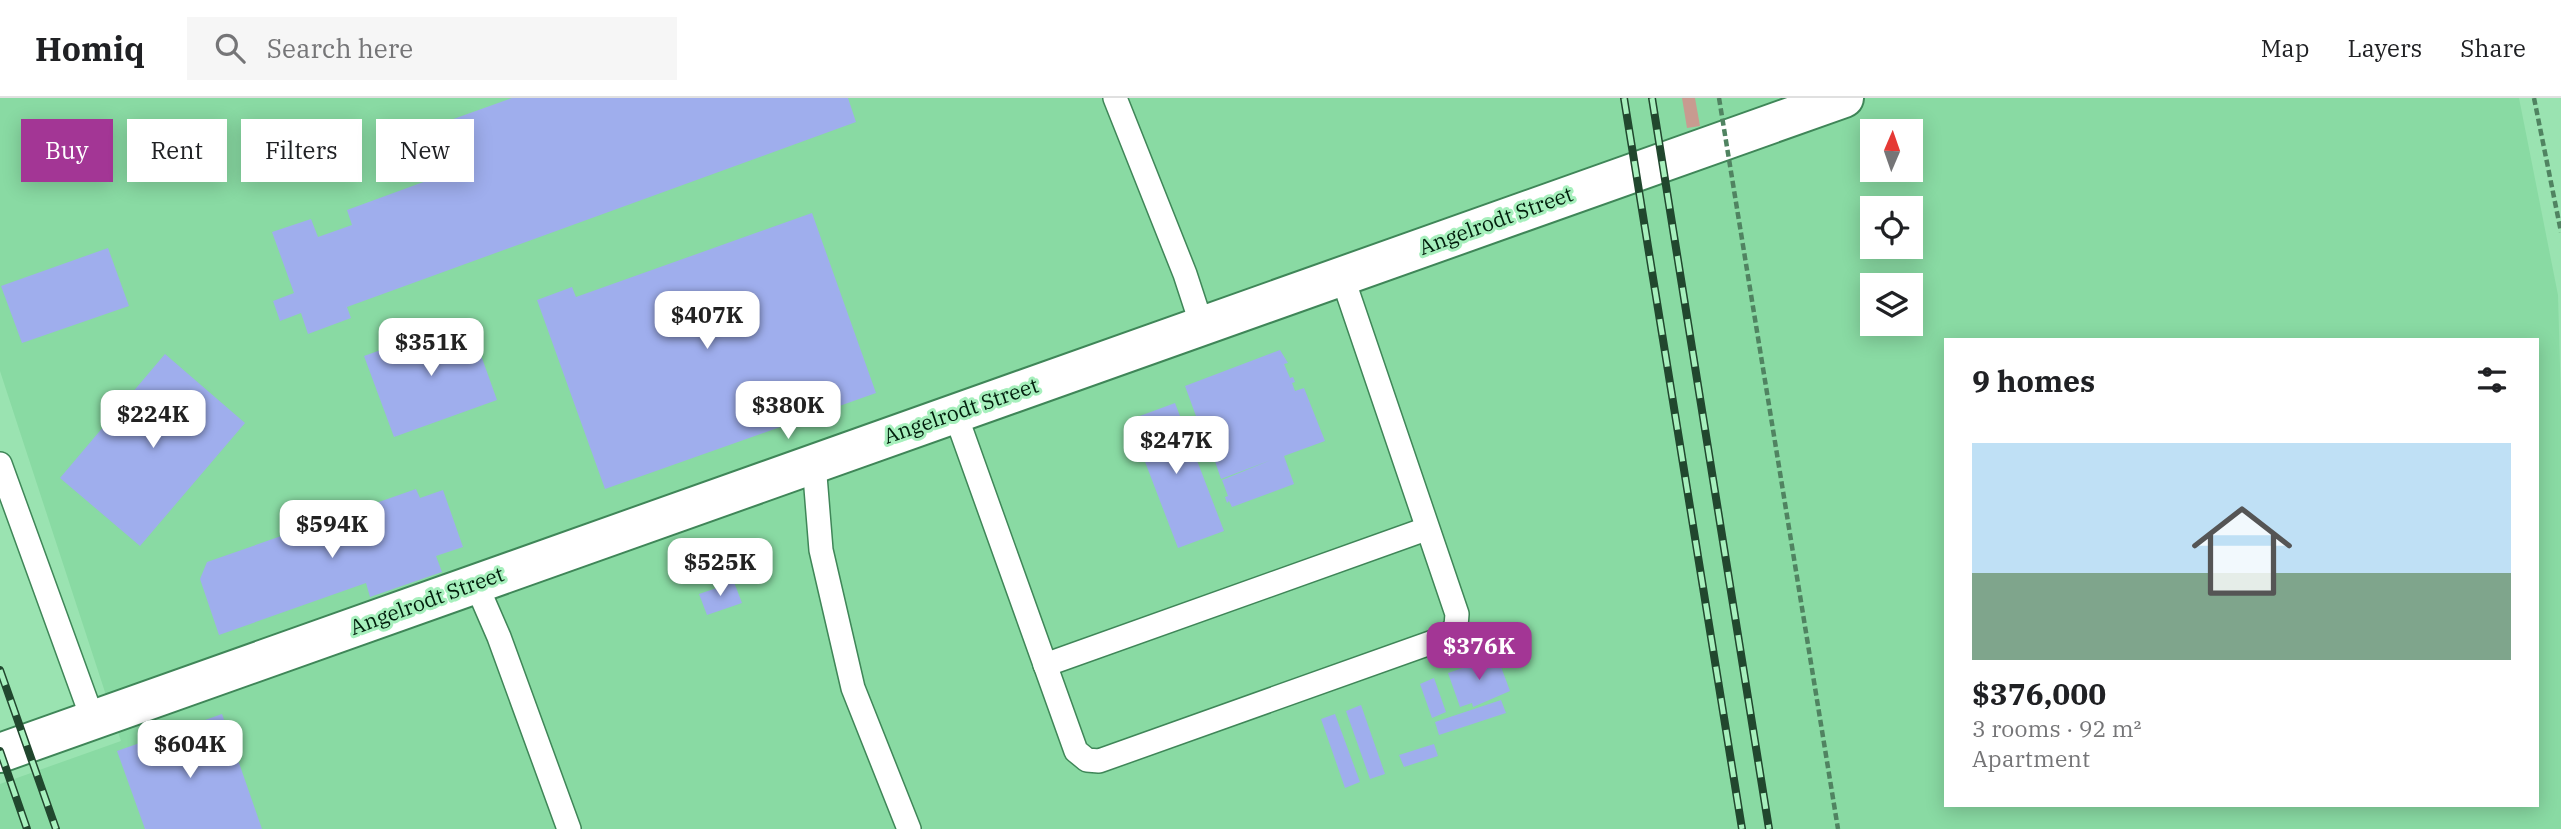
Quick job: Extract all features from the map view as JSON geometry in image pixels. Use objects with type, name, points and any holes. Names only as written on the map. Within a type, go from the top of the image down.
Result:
[{"type":"street","name":"Angelrodt Street","points":[[0,753],[1844,98]]},
{"type":"lane","points":[[1115,98],[1185,274],[1202,326]]},
{"type":"lane","points":[[955,414],[1076,751],[1087,760],[1099,761],[1447,637],[1456,626],[1457,614],[1342,276]]},
{"type":"lane","points":[[814,463],[821,550],[853,688],[909,829]]},
{"type":"lane","points":[[0,464],[93,720]]},
{"type":"lane","points":[[1045,665],[1426,529]]},
{"type":"lane","points":[[476,584],[499,637],[569,829]]},
{"type":"path","points":[[1719,98],[1838,829]]},
{"type":"path","points":[[2535,98],[2561,232]]},
{"type":"shaded area","points":[[0,98],[2519,98],[2558,295],[2561,402],[2561,829],[0,829],[0,784],[121,741],[0,371]]},
{"type":"shaded area","points":[[1682,98],[1695,98],[1700,126],[1687,128]]},
{"type":"building","points":[[512,98],[848,98],[856,122],[347,307],[351,318],[308,334],[301,313],[280,321],[273,301],[294,293],[272,232],[311,219],[318,237],[352,225],[347,210],[423,182],[474,182],[474,119],[453,119]]},
{"type":"building","points":[[812,213],[876,393],[605,489],[537,300],[572,287],[576,297]]},
{"type":"building","points":[[108,248],[129,306],[22,343],[1,286]]},
{"type":"building","points":[[468,319],[497,400],[394,437],[364,356]]},
{"type":"building","points":[[1280,350],[1288,363],[1284,364],[1290,378],[1293,377],[1295,382],[1292,383],[1295,391],[1304,388],[1325,441],[1284,456],[1294,484],[1232,507],[1229,501],[1227,503],[1225,497],[1228,496],[1222,480],[1271,460],[1221,479],[1203,426],[1200,427],[1185,386]]},
{"type":"building","points":[[165,354],[245,423],[140,546],[60,478]]},
{"type":"building","points":[[1175,403],[1224,531],[1178,548],[1129,420]]},
{"type":"building","points":[[416,489],[420,498],[443,490],[463,547],[436,556],[442,572],[370,597],[366,583],[219,635],[200,579],[207,562]]},
{"type":"building","points":[[734,582],[742,603],[707,615],[699,594]]},
{"type":"building","points":[[1497,656],[1510,691],[1473,707],[1472,703],[1460,707],[1448,673]]},
{"type":"building","points":[[1434,678],[1446,712],[1432,718],[1420,684]]},
{"type":"building","points":[[1501,700],[1506,713],[1439,735],[1435,722]]},
{"type":"building","points":[[1361,705],[1385,774],[1370,779],[1346,711]]},
{"type":"building","points":[[222,714],[262,829],[145,829],[117,751]]},
{"type":"building","points":[[1335,714],[1360,782],[1345,788],[1321,719]]},
{"type":"building","points":[[1434,744],[1438,756],[1404,767],[1399,755]]},
{"type":"railway","points":[[1624,98],[1742,829]]},
{"type":"railway","points":[[1652,98],[1769,829]]},
{"type":"railway","points":[[0,670],[56,829]]},
{"type":"railway","points":[[0,751],[27,829]]}]
